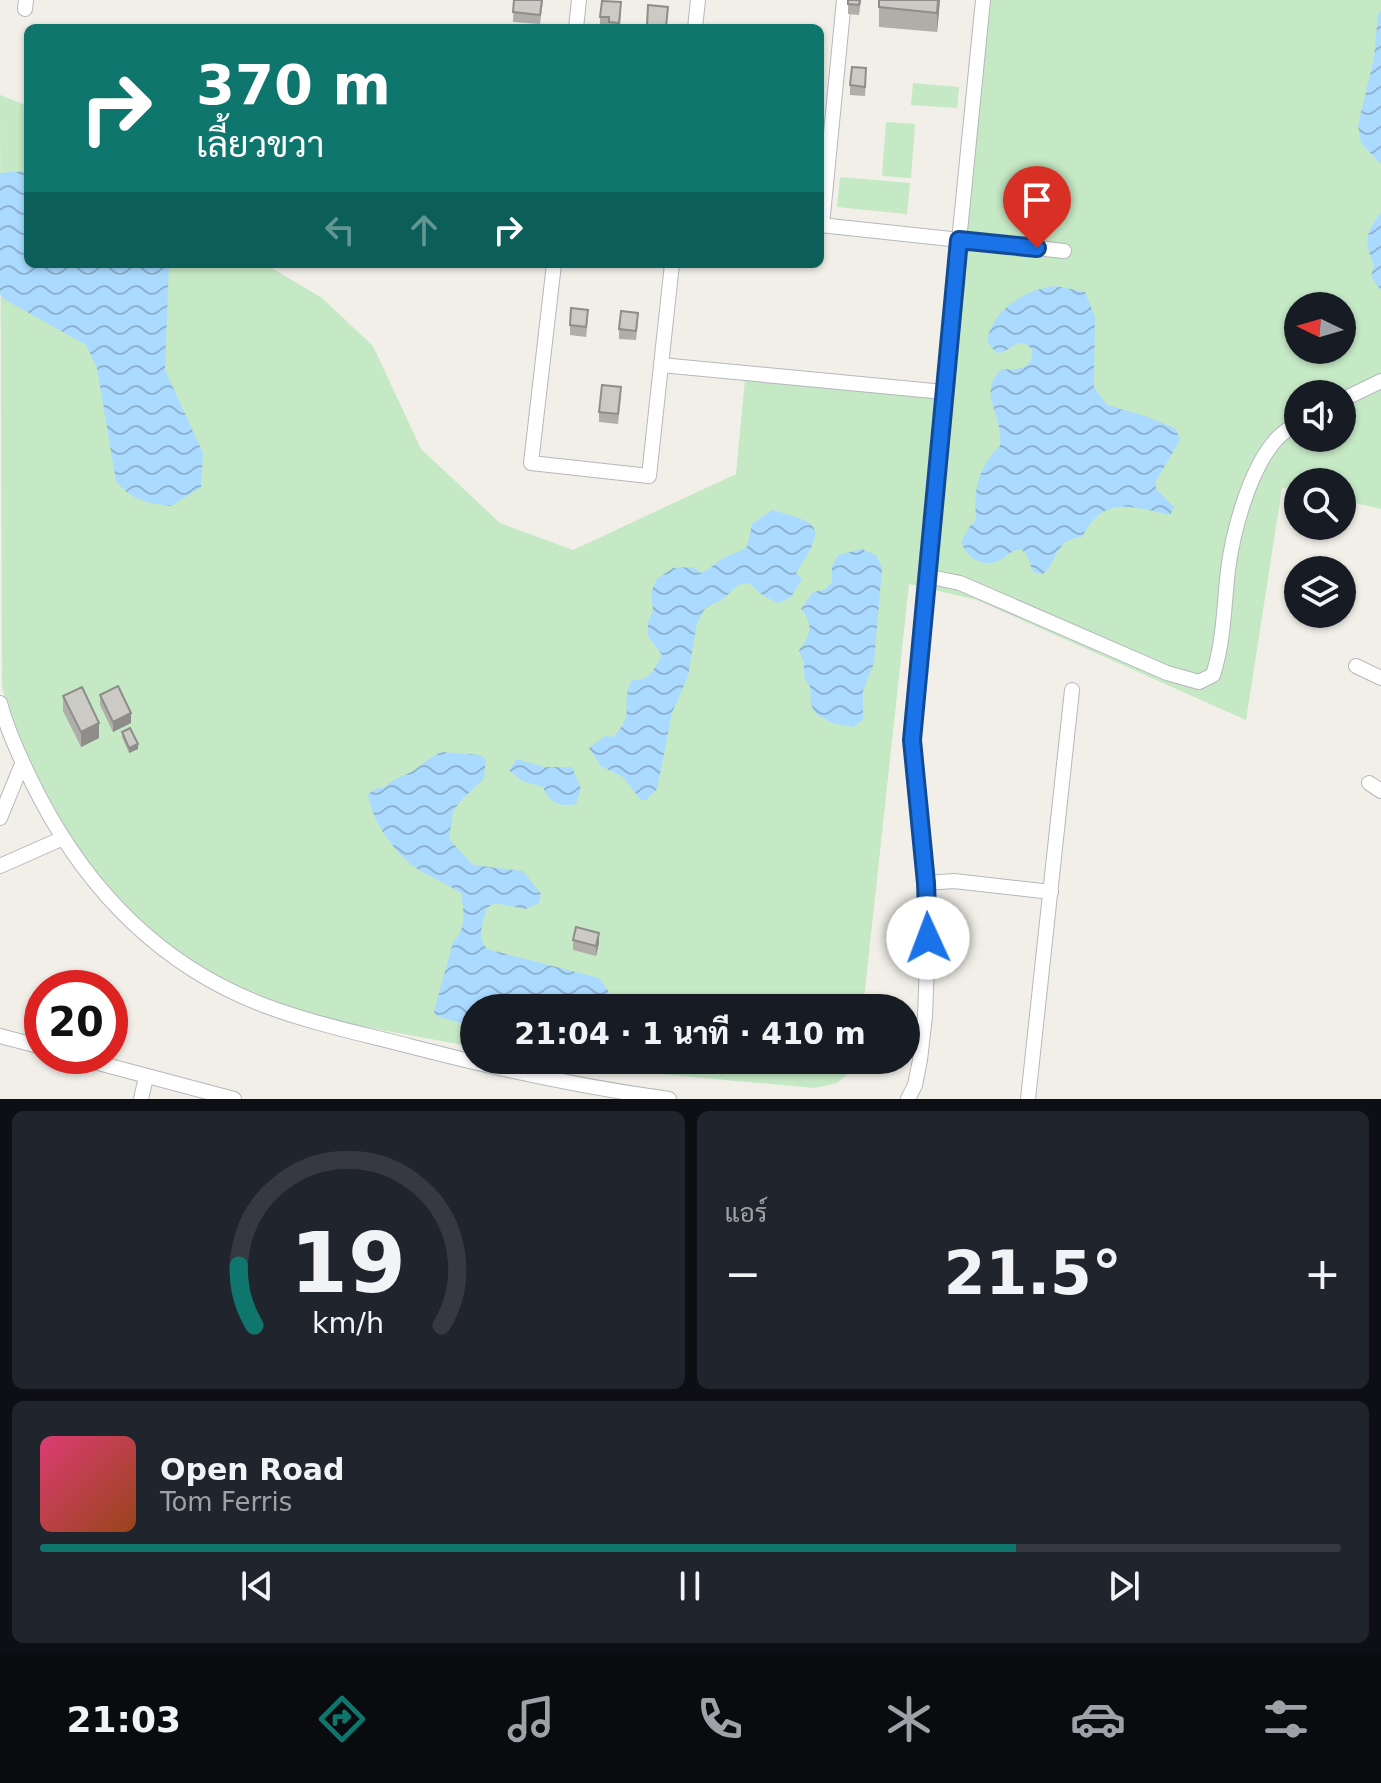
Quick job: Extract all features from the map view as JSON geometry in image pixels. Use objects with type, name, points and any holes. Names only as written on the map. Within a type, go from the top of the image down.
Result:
[{"type":"street","points":[[576,24],[579,0]]},
{"type":"street","points":[[695,24],[698,0]]},
{"type":"street","points":[[824,196],[844,0]]},
{"type":"street","points":[[908,1099],[915,1085],[925,1016],[928,938],[926,883],[912,740],[983,0]]},
{"type":"street","points":[[824,225],[1064,251]]},
{"type":"street","points":[[554,268],[531,463],[649,476],[672,268]]},
{"type":"street","points":[[661,365],[944,392]]},
{"type":"street","points":[[1356,393],[1381,381]]},
{"type":"street","points":[[926,576],[960,583],[1167,673],[1199,682],[1213,675],[1220,654],[1229,565],[1256,470],[1275,441],[1284,434]]},
{"type":"street","points":[[1356,666],[1381,678]]},
{"type":"street","points":[[1028,1099],[1072,690]]},
{"type":"street","points":[[0,703],[22,764],[61,839],[95,884],[133,925],[195,972],[266,1006],[305,1019],[518,1074],[669,1099]]},
{"type":"street","points":[[0,818],[22,764]]},
{"type":"street","points":[[0,866],[61,839]]},
{"type":"street","points":[[926,883],[954,881],[1051,892]]},
{"type":"street","points":[[0,1036],[24,1042]]},
{"type":"street","points":[[128,1072],[182,1092],[234,1099]]},
{"type":"street","points":[[141,1099],[146,1077]]},
{"type":"green space","points":[[989,0],[1381,0],[1381,509],[1356,503],[1356,468],[1284,468],[1284,488],[1246,720],[977,600],[909,584],[865,994],[460,994],[460,1044],[316,1016],[267,1000],[196,965],[165,943],[111,890],[66,828],[21,742],[2,687],[0,95],[24,104],[24,268],[272,268],[322,298],[373,346],[421,449],[500,523],[573,550],[736,474],[745,379],[950,397]]},
{"type":"green space","points":[[913,83],[959,87],[957,108],[911,105]]},
{"type":"green space","points":[[886,122],[915,124],[911,178],[882,176]]},
{"type":"green space","points":[[840,177],[910,183],[907,214],[837,207]]},
{"type":"green space","points":[[660,1074],[848,1074],[837,1083],[815,1088]]},
{"type":"water","points":[[1381,10],[1381,164],[1361,143],[1358,125],[1374,58]]},
{"type":"water","points":[[24,171],[24,268],[169,268],[165,370],[203,453],[201,487],[171,506],[140,500],[116,481],[97,368],[86,345],[0,294],[0,173]]},
{"type":"water","points":[[1381,212],[1381,291],[1371,276],[1374,265],[1367,243],[1369,232]]},
{"type":"water","points":[[1056,286],[1085,292],[1095,317],[1094,387],[1107,405],[1176,429],[1180,440],[1156,481],[1156,489],[1174,507],[1170,515],[1130,507],[1109,509],[1090,524],[1082,537],[1066,542],[1043,574],[1033,572],[1027,555],[1021,549],[998,561],[986,563],[971,556],[961,542],[976,520],[977,489],[982,471],[1000,446],[999,425],[991,396],[994,378],[1002,369],[1024,367],[1032,356],[1032,349],[1018,343],[998,353],[987,340],[991,329],[1013,302],[1034,291]]},
{"type":"water","points":[[772,510],[801,519],[814,529],[812,545],[796,573],[802,579],[791,597],[779,603],[765,597],[749,583],[738,585],[723,599],[705,608],[697,623],[688,676],[672,713],[657,789],[646,800],[641,800],[623,777],[601,766],[589,748],[605,736],[613,737],[620,729],[626,715],[628,689],[632,680],[647,677],[662,655],[648,636],[648,623],[653,611],[651,592],[657,579],[673,568],[694,567],[700,573],[747,547],[752,524]]},
{"type":"water","points":[[862,549],[876,555],[882,568],[874,663],[863,691],[863,720],[853,727],[832,723],[816,714],[811,705],[810,687],[804,677],[804,663],[799,650],[808,635],[809,625],[801,609],[813,592],[824,590],[832,582],[832,566],[838,555]]},
{"type":"water","points":[[442,752],[481,755],[486,760],[484,779],[453,811],[449,839],[473,865],[523,871],[541,894],[539,903],[526,909],[494,903],[487,908],[481,929],[487,949],[599,978],[608,994],[460,994],[460,1023],[437,1016],[434,1012],[453,942],[461,931],[461,893],[416,868],[400,854],[379,824],[368,794],[412,772]]},
{"type":"water","points":[[517,759],[544,767],[572,767],[581,789],[576,804],[556,803],[548,797],[543,787],[522,781],[509,770]]},
{"type":"building","points":[[514,0],[542,0],[540,15],[513,12]]},
{"type":"building","points":[[848,0],[860,0],[859,5],[848,4]]},
{"type":"building","points":[[879,0],[938,0],[937,13],[879,7]]},
{"type":"building","points":[[602,1],[621,2],[619,23],[609,22],[609,17],[600,17]]},
{"type":"building","points":[[648,5],[668,7],[666,24],[647,24]]},
{"type":"building","points":[[852,67],[866,68],[865,87],[850,85]]},
{"type":"building","points":[[571,308],[588,310],[586,327],[570,325]]},
{"type":"building","points":[[621,311],[638,313],[636,331],[619,329]]},
{"type":"building","points":[[602,385],[621,387],[618,414],[599,412]]},
{"type":"building","points":[[118,686],[131,713],[113,722],[100,695]]},
{"type":"building","points":[[82,687],[99,723],[81,732],[63,696]]},
{"type":"building","points":[[130,728],[138,744],[129,748],[122,732]]},
{"type":"building","points":[[576,927],[599,933],[596,946],[573,940]]},
{"type":"route","points":[[928,938],[926,883],[912,740],[959,240],[1037,248]]}]
